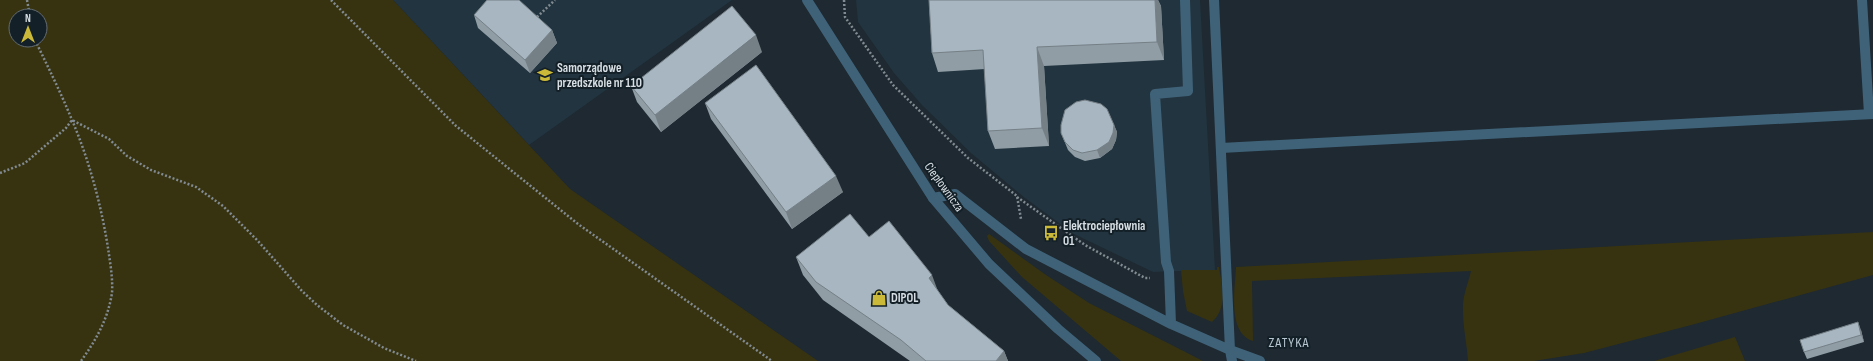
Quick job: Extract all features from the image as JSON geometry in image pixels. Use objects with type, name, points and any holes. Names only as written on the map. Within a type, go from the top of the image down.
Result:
[{"type":"street","name":"Ciepłownicza","points":[[807,0],[933,198],[989,264],[1058,329],[1096,361]]},
{"type":"street","points":[[1171,324],[1170,271],[1166,262],[1155,94],[1188,90],[1185,0]]},
{"type":"street","points":[[1214,0],[1230,350],[1232,361]]},
{"type":"street","points":[[1221,148],[1871,114],[1862,0]]},
{"type":"street","points":[[933,198],[955,194],[1026,249],[1171,324],[1230,350],[1260,361]]},
{"type":"path","points":[[331,0],[456,126],[578,224],[772,361]]},
{"type":"path","points":[[537,16],[555,0]]},
{"type":"path","points":[[844,0],[845,17],[893,85],[968,158],[1017,196],[1085,245],[1145,278],[1155,279]]},
{"type":"path","points":[[39,48],[72,120],[90,172],[104,224],[111,268],[112,292],[107,314],[97,340],[81,361]]},
{"type":"path","points":[[0,173],[25,163],[66,128],[72,120]]},
{"type":"path","points":[[72,120],[108,139],[127,156],[151,170],[196,187],[223,206],[258,242],[302,292],[317,305],[343,325],[377,344],[416,361]]},
{"type":"path","points":[[1017,196],[1026,249]]},
{"type":"shaded area","points":[[0,0],[393,0],[570,189],[818,361],[0,361]]},
{"type":"shaded area","name":"Samorządowe przedszkole nr 110","points":[[393,0],[732,0],[529,145]]},
{"type":"shaded area","points":[[856,0],[1200,0],[1215,270],[1153,272],[1074,234],[1025,198],[971,153],[922,105],[894,73],[858,22]]},
{"type":"shaded area","points":[[1873,232],[1873,275],[1584,353],[1534,361],[1468,361],[1463,306],[1464,296],[1471,271],[1252,281],[1253,341],[1245,336],[1239,329],[1234,309],[1236,267]]},
{"type":"shaded area","points":[[989,234],[1046,275],[1089,303],[1203,361],[1121,361],[1022,277],[989,241],[987,236]]},
{"type":"shaded area","points":[[1217,267],[1219,267],[1223,296],[1220,310],[1212,322],[1187,311],[1181,270],[1217,270]]},
{"type":"shaded area","points":[[1735,337],[1745,361],[1654,361]]},
{"type":"building","points":[[487,0],[519,0],[552,30],[525,60],[474,15]]},
{"type":"building","points":[[929,0],[1155,0],[1157,42],[1037,47],[1042,128],[988,131],[983,50],[932,53]]},
{"type":"building","points":[[732,6],[756,35],[655,115],[631,86]]},
{"type":"building","points":[[756,65],[836,176],[786,212],[705,103]]},
{"type":"building","points":[[1085,100],[1101,104],[1107,109],[1114,125],[1113,133],[1109,142],[1097,150],[1082,153],[1073,150],[1065,142],[1061,133],[1061,125],[1065,110],[1076,102]]},
{"type":"building","name":"DIPOL","points":[[850,214],[869,237],[889,221],[932,275],[929,278],[948,305],[1004,351],[996,361],[926,361],[901,340],[816,282],[796,257]]},
{"type":"building","points":[[1858,322],[1861,335],[1804,352],[1800,340]]},
{"type":"place","name":"Samorządowe przedszkole nr 110","points":[[545,75]]},
{"type":"place","name":"Elektrociepłownia 01","points":[[1051,233]]},
{"type":"place","name":"DIPOL","points":[[879,298]]},
{"type":"district","name":"ZATYKA","points":[[1289,342]]}]
